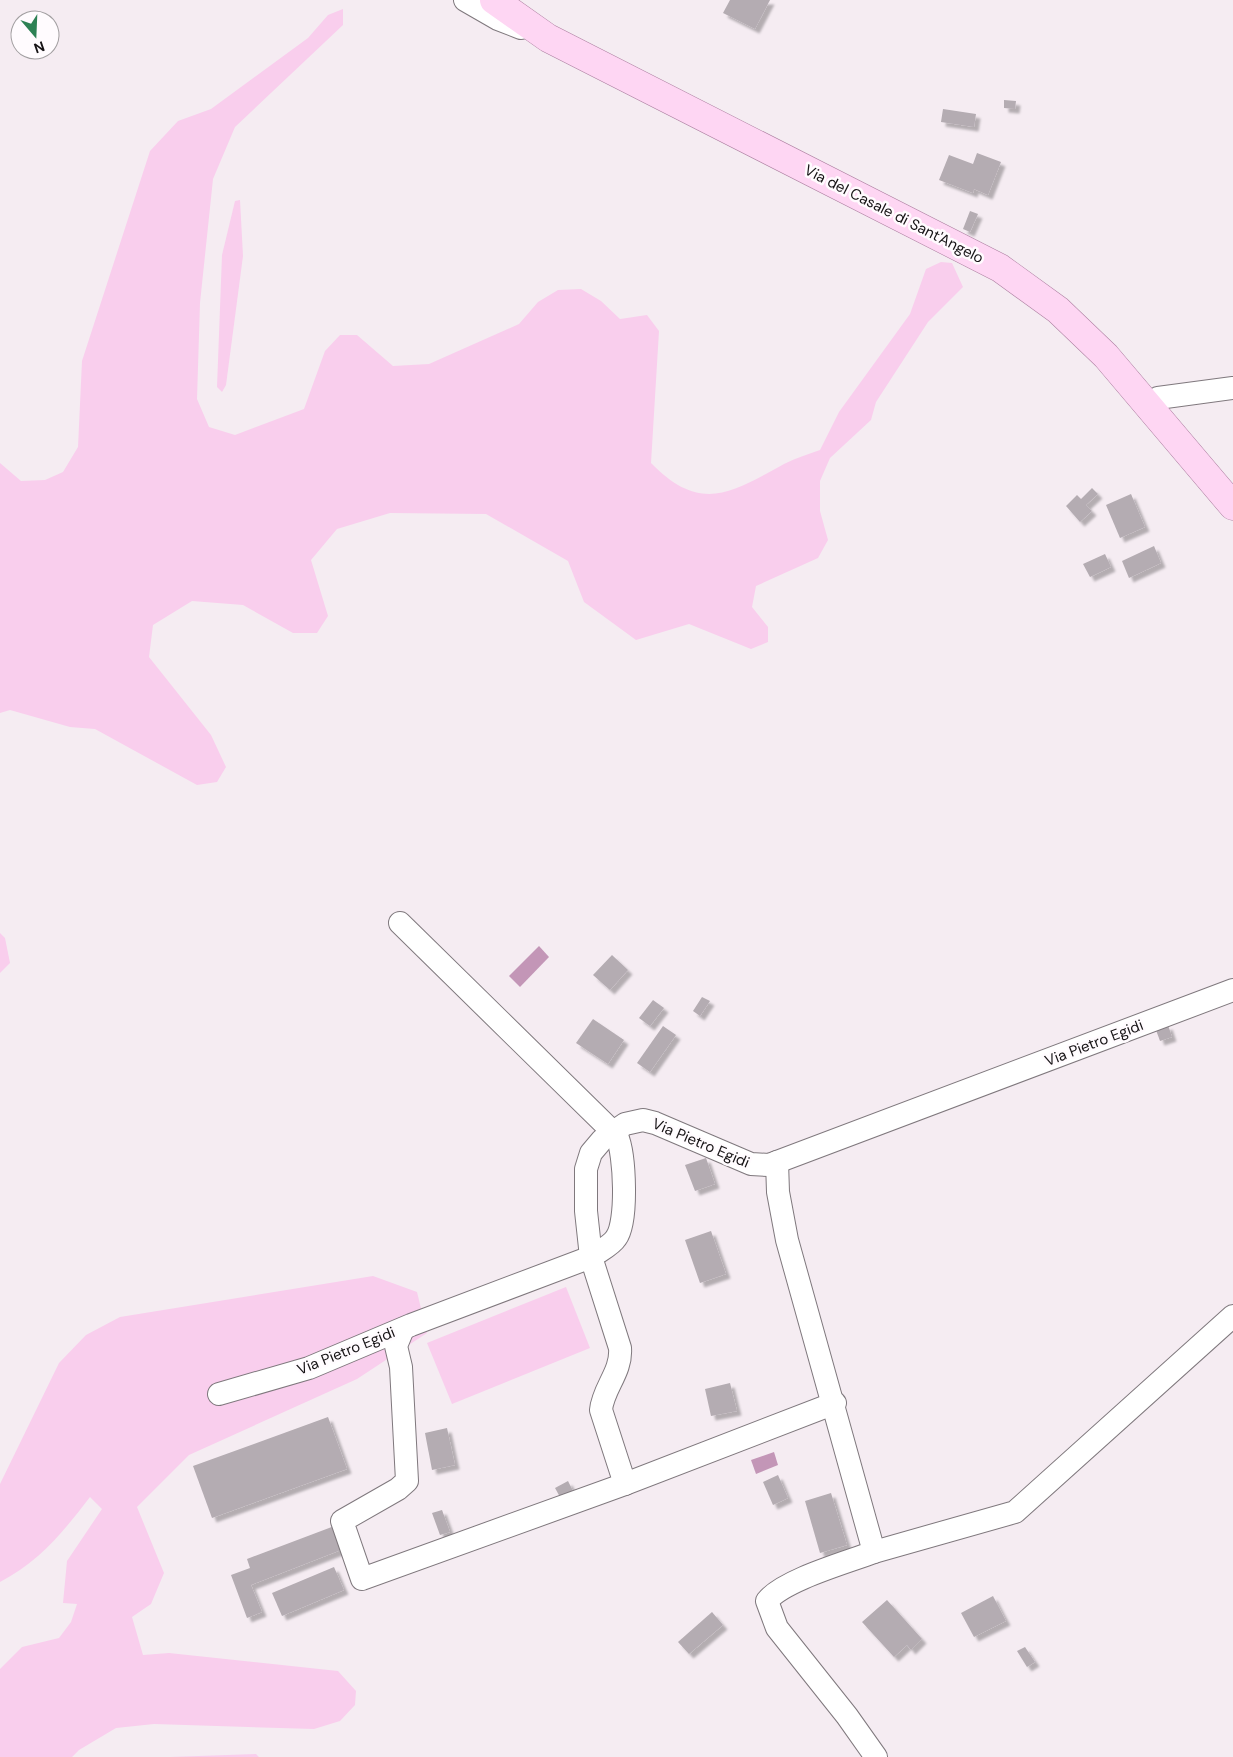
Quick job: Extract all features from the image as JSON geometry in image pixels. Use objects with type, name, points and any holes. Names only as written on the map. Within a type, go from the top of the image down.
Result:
[{"type":"main road","name":"Via del Casale di Sant'Angelo","points":[[494,0],[548,38],[1000,268],[1038,293],[1084,332],[1233,506]]},
{"type":"street","points":[[466,0],[498,19],[548,38]]},
{"type":"street","points":[[1149,406],[1158,398],[1233,388]]},
{"type":"street","points":[[400,923],[613,1132],[622,1149],[624,1167],[620,1228],[614,1241],[591,1257],[620,1348],[621,1359],[602,1399],[601,1410],[624,1484]]},
{"type":"street","name":"Via Pietro Egidi","points":[[219,1394],[308,1368],[402,1329],[591,1257],[586,1211],[586,1169],[591,1153],[613,1132],[630,1122],[649,1120],[751,1164],[761,1166],[777,1162],[1233,990]]},
{"type":"street","points":[[777,1162],[778,1192],[787,1240],[835,1403],[874,1552]]},
{"type":"street","points":[[876,1757],[847,1716],[777,1628],[767,1601],[773,1593],[874,1552],[1016,1512],[1233,1316]]},
{"type":"street","points":[[402,1329],[396,1346],[401,1366],[407,1481],[398,1489],[342,1521],[362,1579],[624,1484],[835,1403]]},
{"type":"shaded area","points":[[343,9],[343,25],[235,127],[213,179],[200,303],[197,399],[209,427],[235,435],[304,409],[325,351],[340,335],[357,335],[393,366],[429,364],[519,324],[538,302],[558,290],[581,289],[601,301],[620,319],[647,315],[659,331],[651,463],[669,479],[685,489],[701,493],[716,493],[732,490],[789,462],[820,450],[839,412],[910,314],[926,269],[941,262],[952,263],[963,287],[928,322],[876,402],[871,420],[830,458],[820,481],[820,511],[828,540],[818,558],[756,586],[752,607],[768,627],[768,642],[751,649],[689,624],[636,640],[584,602],[568,561],[486,514],[390,513],[337,529],[311,560],[328,616],[317,633],[293,633],[243,605],[192,601],[153,625],[149,657],[211,735],[226,767],[217,782],[197,785],[95,729],[70,727],[10,710],[0,713],[0,463],[21,481],[45,480],[63,472],[78,447],[82,361],[150,151],[178,121],[211,109],[308,38],[328,15]]},
{"type":"shaded area","points":[[240,200],[243,256],[226,385],[222,392],[217,387],[222,255],[235,201]]},
{"type":"shaded area","points":[[0,933],[5,938],[10,963],[0,973]]},
{"type":"shaded area","points":[[539,946],[549,957],[520,987],[509,976]]},
{"type":"shaded area","points":[[373,1276],[417,1292],[427,1333],[357,1379],[189,1455],[137,1507],[164,1573],[151,1604],[132,1617],[143,1655],[169,1653],[338,1671],[356,1691],[355,1705],[340,1721],[314,1729],[154,1724],[116,1728],[79,1750],[72,1757],[0,1757],[0,1669],[22,1647],[59,1638],[71,1622],[77,1604],[63,1603],[67,1561],[102,1509],[90,1497],[50,1545],[27,1565],[0,1582],[0,1484],[59,1363],[86,1335],[120,1317]]},
{"type":"shaded area","points":[[566,1287],[590,1348],[452,1404],[427,1343]]},
{"type":"shaded area","points":[[774,1452],[778,1465],[756,1474],[751,1460]]},
{"type":"shaded area","points":[[256,1754],[259,1757],[170,1757]]},
{"type":"building","points":[[730,0],[770,0],[755,29],[723,13]]},
{"type":"building","points":[[1004,100],[1016,101],[1015,109],[1004,108]]},
{"type":"building","points":[[943,109],[976,114],[974,127],[941,122]]},
{"type":"building","points":[[977,153],[1001,162],[988,195],[974,189],[973,193],[939,180],[949,155],[973,164]]},
{"type":"building","points":[[970,211],[978,214],[970,232],[963,229]]},
{"type":"building","points":[[1092,488],[1098,494],[1086,505],[1092,511],[1080,522],[1066,506],[1077,495],[1081,499]]},
{"type":"building","points":[[1131,494],[1145,527],[1120,538],[1106,505]]},
{"type":"building","points":[[1154,546],[1161,563],[1129,578],[1122,561]]},
{"type":"building","points":[[1105,554],[1111,567],[1090,577],[1083,564]]},
{"type":"building","points":[[612,955],[628,970],[610,990],[593,975]]},
{"type":"building","points":[[702,997],[710,1001],[700,1016],[693,1011]]},
{"type":"building","points":[[653,1000],[664,1008],[650,1026],[639,1018]]},
{"type":"building","points":[[593,1019],[624,1040],[608,1064],[576,1043]]},
{"type":"building","points":[[1168,1025],[1172,1037],[1160,1041],[1156,1030]]},
{"type":"building","points":[[663,1026],[676,1035],[650,1072],[637,1063]]},
{"type":"building","points":[[706,1158],[715,1184],[695,1191],[685,1165]]},
{"type":"building","points":[[711,1231],[726,1274],[700,1283],[685,1240]]},
{"type":"building","points":[[730,1383],[737,1411],[711,1416],[705,1389]]},
{"type":"building","points":[[328,1417],[347,1469],[212,1518],[193,1466]]},
{"type":"building","points":[[447,1428],[455,1465],[432,1470],[425,1433]]},
{"type":"building","points":[[778,1475],[788,1498],[773,1505],[763,1482]]},
{"type":"building","points":[[568,1481],[573,1491],[560,1497],[555,1488]]},
{"type":"building","points":[[831,1493],[847,1545],[820,1553],[805,1501]]},
{"type":"building","points":[[442,1510],[450,1532],[440,1535],[432,1513]]},
{"type":"building","points":[[337,1525],[346,1548],[251,1585],[262,1612],[247,1618],[231,1575],[250,1568],[247,1559]]},
{"type":"building","points":[[334,1567],[344,1590],[282,1616],[272,1593]]},
{"type":"building","points":[[993,1596],[1006,1621],[974,1637],[961,1613]]},
{"type":"building","points":[[887,1600],[922,1639],[911,1650],[907,1645],[894,1657],[862,1622]]},
{"type":"building","points":[[712,1612],[723,1625],[689,1654],[678,1642]]},
{"type":"building","points":[[1025,1647],[1035,1662],[1027,1667],[1017,1651]]}]
